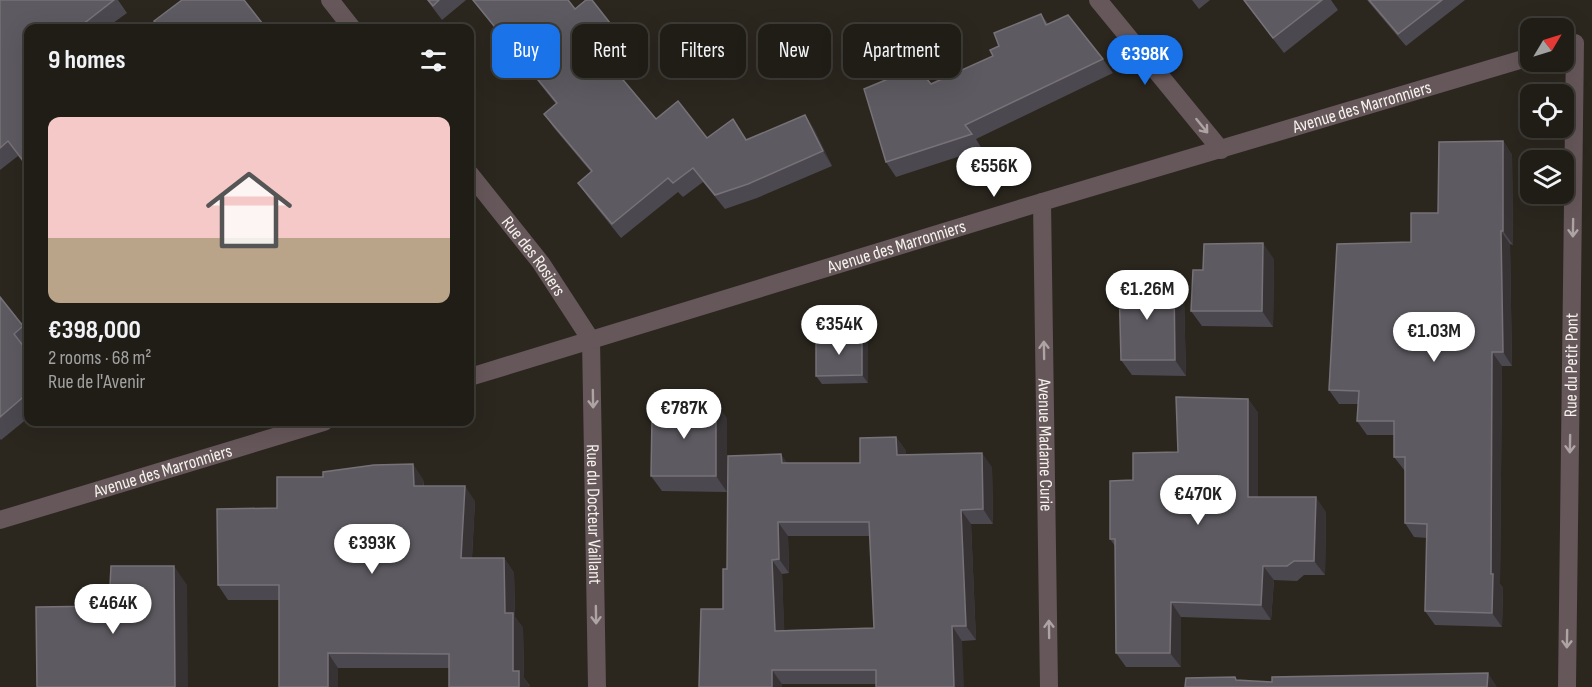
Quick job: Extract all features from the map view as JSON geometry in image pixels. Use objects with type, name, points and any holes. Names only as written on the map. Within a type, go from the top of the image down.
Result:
[{"type":"street","points":[[330,0],[349,24]]},
{"type":"street","points":[[1098,0],[1221,150]]},
{"type":"street","name":"Rue du Petit Pont","points":[[1567,687],[1577,43]]},
{"type":"street","name":"Avenue des Marronniers","points":[[474,376],[1042,202],[1520,60]]},
{"type":"street","name":"Rue des Rosiers","points":[[474,179],[541,263],[591,340]]},
{"type":"street","name":"Avenue Madame Curie","points":[[1042,202],[1050,687]]},
{"type":"street","name":"Rue du Docteur Vaillant","points":[[591,340],[597,687]]},
{"type":"street","name":"Avenue des Marronniers","points":[[0,520],[311,426]]},
{"type":"building","points":[[0,0],[114,0],[83,24],[24,24],[24,162],[8,141],[0,148]]},
{"type":"building","points":[[182,0],[244,0],[263,24],[157,24],[154,21]]},
{"type":"building","points":[[428,0],[439,0],[433,6]]},
{"type":"building","points":[[473,0],[568,0],[575,9],[586,0],[592,0],[611,24],[572,24],[572,78],[621,78],[656,119],[678,101],[707,138],[733,119],[746,140],[805,115],[823,151],[748,184],[715,195],[693,168],[673,183],[668,178],[612,224],[578,183],[592,171],[544,114],[557,103],[537,78],[560,78],[560,24],[493,24]]},
{"type":"building","points":[[1244,0],[1322,0],[1273,38]]},
{"type":"building","points":[[1369,0],[1442,0],[1398,34]]},
{"type":"building","points":[[1041,14],[1046,25],[1068,15],[1103,59],[965,125],[972,134],[886,162],[864,89],[890,78],[926,78],[931,84],[944,78],[961,78],[961,70],[993,56],[990,50],[999,46],[994,33]]},
{"type":"building","points":[[1503,141],[1503,231],[1501,231],[1503,352],[1492,352],[1492,613],[1425,611],[1427,524],[1405,523],[1405,457],[1394,457],[1394,421],[1357,421],[1359,391],[1329,390],[1337,244],[1411,242],[1411,213],[1438,213],[1439,142]]},
{"type":"building","points":[[1263,243],[1262,311],[1191,311],[1193,270],[1203,270],[1204,244]]},
{"type":"building","points":[[1119,282],[1174,282],[1175,360],[1121,360]]},
{"type":"building","points":[[0,297],[23,326],[14,334],[24,347],[24,396],[0,417]]},
{"type":"building","points":[[862,336],[862,375],[816,376],[816,339]]},
{"type":"building","points":[[1176,397],[1248,399],[1248,497],[1316,497],[1314,561],[1294,561],[1287,566],[1263,566],[1261,605],[1171,602],[1170,653],[1116,653],[1115,539],[1110,539],[1110,481],[1133,480],[1133,453],[1178,452]]},
{"type":"building","points":[[716,403],[716,476],[651,476],[652,418],[658,417],[659,404]]},
{"type":"building","points":[[896,437],[897,455],[982,453],[983,509],[961,510],[966,626],[952,626],[954,687],[876,687],[876,670],[772,670],[772,687],[699,687],[701,609],[723,609],[723,569],[727,569],[728,456],[781,454],[782,463],[860,463],[860,438]],"holes":[[[778,522],[869,522],[874,628],[775,631],[772,560],[779,559]]]},
{"type":"building","points":[[413,464],[414,486],[465,486],[461,558],[504,558],[505,613],[513,613],[513,671],[519,671],[519,687],[449,687],[449,654],[328,653],[328,687],[279,687],[279,585],[218,585],[217,509],[277,508],[277,477],[323,477],[323,472],[374,465]]},
{"type":"building","points":[[111,566],[174,566],[175,687],[37,687],[36,607],[109,606]]},
{"type":"building","points":[[1488,673],[1487,687],[1185,687],[1186,678],[1235,677],[1236,680],[1272,682],[1272,677]]}]
